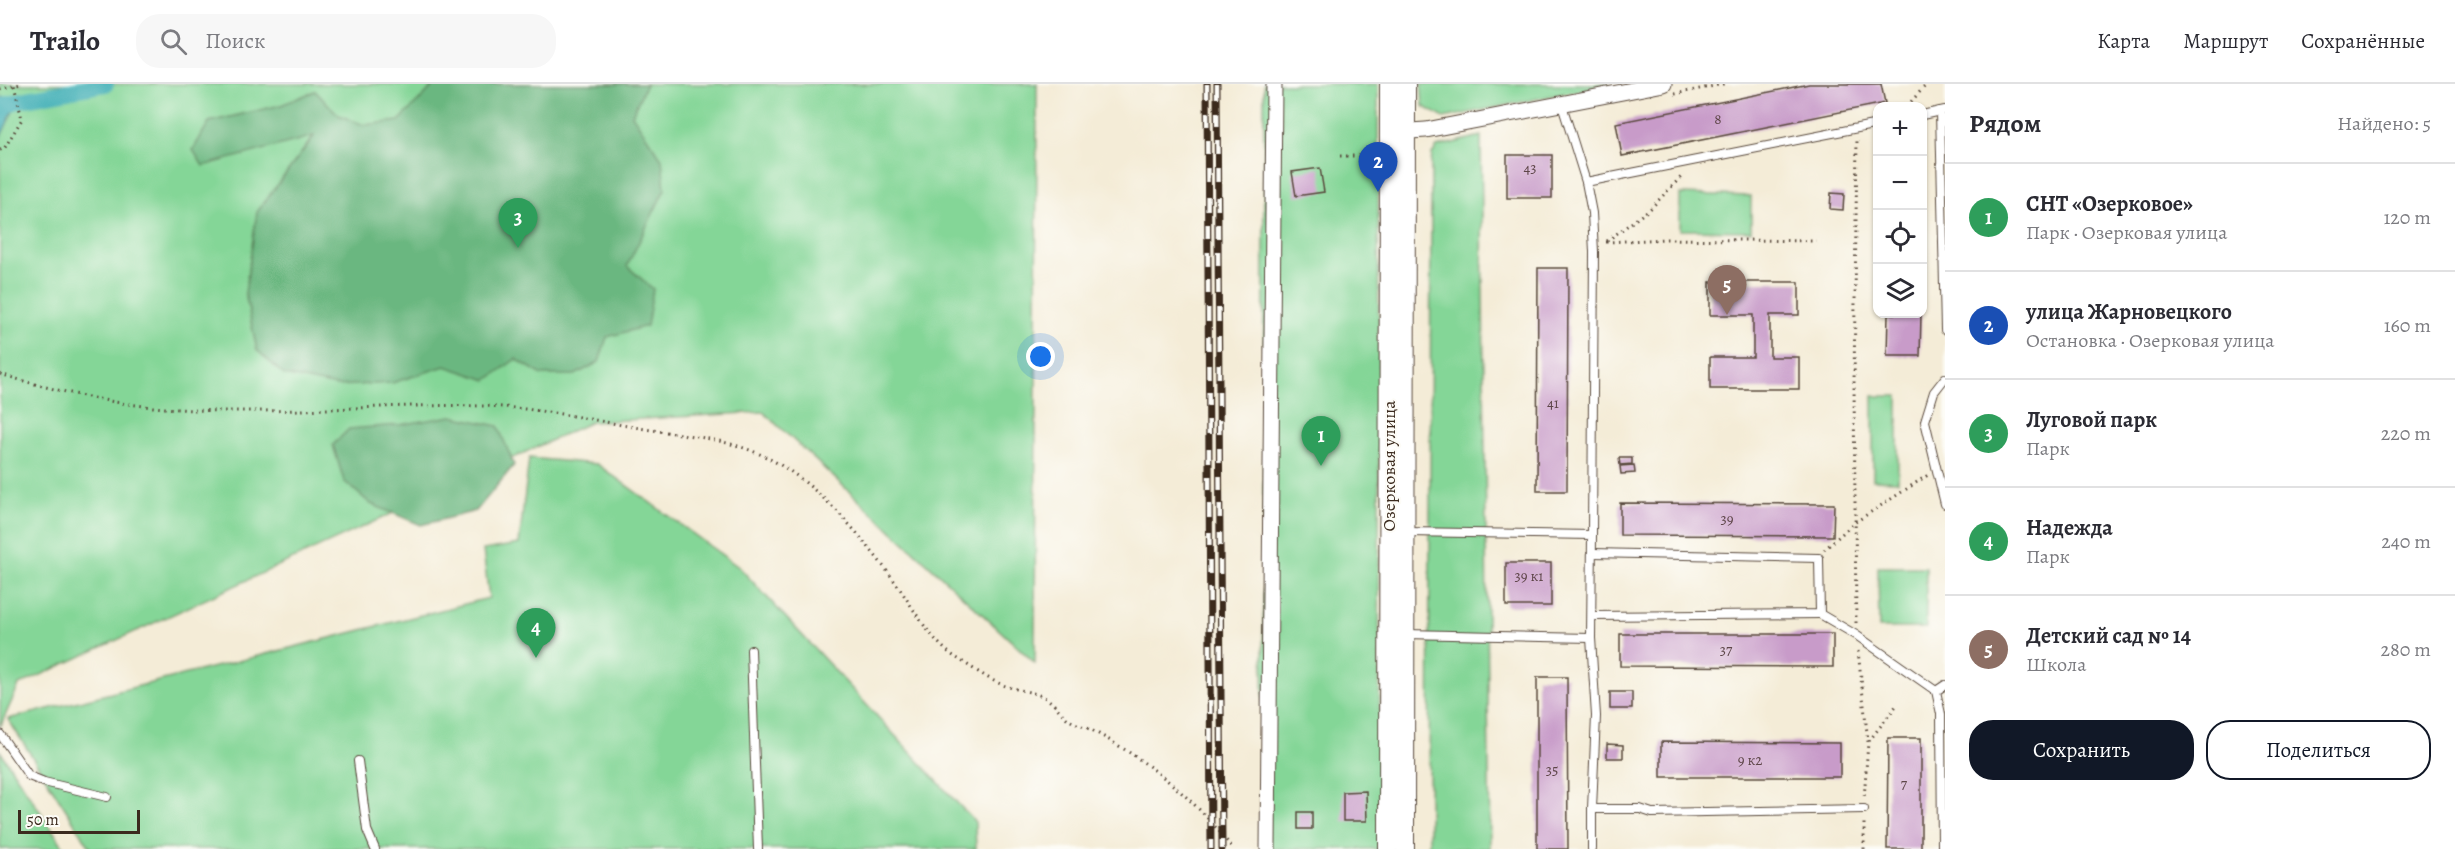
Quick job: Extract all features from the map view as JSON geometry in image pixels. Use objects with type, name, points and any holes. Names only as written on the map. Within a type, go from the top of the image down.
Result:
[{"type":"street","points":[[1268,849],[1274,84]]},
{"type":"street","name":"Озерковая улица","points":[[1388,849],[1397,634],[1397,132],[1389,84]]},
{"type":"street","name":"Озерковая улица","points":[[1397,132],[1406,84]]},
{"type":"street","points":[[1397,132],[1562,105],[1664,84]]},
{"type":"street","name":"Озерковая улица","points":[[1397,634],[1406,849]]},
{"type":"lane","points":[[1562,105],[1586,182],[1592,213],[1594,252],[1591,638],[1596,716],[1592,849]]},
{"type":"lane","points":[[1927,113],[1942,110],[1945,330]]},
{"type":"lane","points":[[1586,182],[1873,125]]},
{"type":"lane","points":[[1945,378],[1934,392],[1925,421],[1945,504]]},
{"type":"lane","points":[[1397,532],[1592,535]]},
{"type":"lane","points":[[1593,553],[1819,558],[1820,614]]},
{"type":"lane","points":[[1592,616],[1820,614],[1856,635],[1936,691],[1941,714],[1942,849]]},
{"type":"lane","points":[[1397,634],[1591,638]]},
{"type":"lane","points":[[752,650],[758,849]]},
{"type":"lane","points":[[1936,691],[1945,685]]},
{"type":"lane","points":[[0,734],[29,776],[44,782],[107,797]]},
{"type":"lane","points":[[358,761],[367,830],[375,849]]},
{"type":"lane","points":[[1592,809],[1640,809],[1652,813],[1864,809]]},
{"type":"path","points":[[0,89],[21,84]]},
{"type":"path","points":[[1911,102],[1927,84]]},
{"type":"path","points":[[0,150],[4,149],[22,119],[21,106],[14,85]]},
{"type":"path","points":[[1857,128],[1854,523],[1856,635],[1866,707],[1868,742],[1864,849]]},
{"type":"path","points":[[1340,156],[1376,156]]},
{"type":"path","points":[[1594,252],[1651,208],[1690,170]]},
{"type":"path","points":[[1606,242],[1667,239],[1816,241]]},
{"type":"path","points":[[0,374],[42,387],[164,408],[279,410],[483,406],[539,410],[691,435],[736,446],[770,459],[802,481],[843,517],[875,554],[937,643],[999,684],[1040,695],[1054,703],[1069,720],[1093,730],[1150,766],[1183,794],[1222,833],[1233,849]]},
{"type":"path","points":[[1819,558],[1825,548],[1854,523],[1930,474],[1935,462]]},
{"type":"path","points":[[1868,742],[1896,706]]},
{"type":"green space","points":[[0,84],[1037,84],[1035,663],[763,412],[591,422],[19,685],[0,727]]},
{"type":"green space","points":[[435,84],[646,84],[632,115],[662,159],[665,189],[627,266],[653,289],[647,326],[607,337],[599,362],[575,375],[542,375],[516,359],[487,380],[445,366],[392,383],[337,386],[284,375],[257,350],[245,293],[257,212],[314,136],[203,166],[193,150],[209,122],[281,105],[315,91],[339,115],[364,125],[399,121]]},
{"type":"green space","points":[[1264,84],[1378,84],[1380,849],[1263,849]]},
{"type":"green space","points":[[1421,84],[1610,84],[1444,118],[1423,106]]},
{"type":"green space","points":[[1481,136],[1490,849],[1429,849],[1431,165],[1432,154],[1437,147]]},
{"type":"green space","points":[[1680,194],[1751,196],[1751,231],[1680,230]]},
{"type":"green space","points":[[1873,396],[1898,396],[1898,481],[1873,480]]},
{"type":"green space","points":[[452,416],[498,426],[514,465],[476,511],[421,525],[371,504],[344,481],[333,445],[349,429],[399,425]]},
{"type":"green space","points":[[529,458],[597,464],[740,568],[975,822],[976,849],[91,849],[8,719],[489,598],[483,550],[519,544]]},
{"type":"green space","points":[[1878,567],[1926,567],[1926,628],[1879,628]]},
{"type":"green space","points":[[0,751],[65,849],[0,849]]},
{"type":"water","points":[[0,97],[17,99],[18,104],[0,138]]},
{"type":"building","points":[[1809,84],[1881,84],[1885,102],[1873,102],[1873,105],[1622,156],[1616,123]]},
{"type":"building","points":[[1507,155],[1552,155],[1552,198],[1507,198]]},
{"type":"building","points":[[1320,168],[1324,192],[1296,196],[1292,172]]},
{"type":"building","points":[[1831,193],[1844,194],[1843,210],[1830,209]]},
{"type":"building","points":[[1538,268],[1568,268],[1567,491],[1537,491]]},
{"type":"building","points":[[1710,282],[1799,282],[1799,315],[1770,315],[1770,357],[1799,357],[1799,389],[1710,389],[1710,357],[1753,357],[1753,315],[1710,315]]},
{"type":"building","points":[[1888,318],[1921,318],[1920,356],[1887,356]]},
{"type":"building","points":[[1619,458],[1632,458],[1632,464],[1620,465]]},
{"type":"building","points":[[1634,465],[1635,473],[1621,474],[1620,466]]},
{"type":"building","points":[[1620,503],[1834,504],[1833,536],[1620,535]]},
{"type":"building","points":[[1506,563],[1551,563],[1551,606],[1506,606]]},
{"type":"building","points":[[1620,634],[1833,634],[1833,667],[1620,666]]},
{"type":"building","points":[[1537,677],[1567,677],[1568,849],[1537,849]]},
{"type":"building","points":[[1610,692],[1632,692],[1632,709],[1610,709]]},
{"type":"building","points":[[1888,738],[1921,738],[1921,849],[1887,849]]},
{"type":"building","points":[[1661,742],[1840,743],[1840,777],[1661,777]]},
{"type":"building","points":[[1607,744],[1623,745],[1623,758],[1607,758]]},
{"type":"building","points":[[1366,791],[1367,821],[1343,821],[1343,792]]},
{"type":"building","points":[[1298,812],[1312,812],[1312,829],[1298,829]]},
{"type":"waterway","points":[[0,107],[21,100],[106,84]]},
{"type":"railway","points":[[1207,84],[1211,849]]},
{"type":"railway","points":[[1217,84],[1222,849]]},
{"type":"place","name":"улица Жарновецкого","points":[[1378,192]]},
{"type":"place","name":"Луговой парк","points":[[518,248]]},
{"type":"place","name":"Детский сад № 14","points":[[1727,315]]},
{"type":"place","name":"СНТ «Озерковое»","points":[[1321,466]]},
{"type":"place","name":"Надежда","points":[[536,658]]}]
